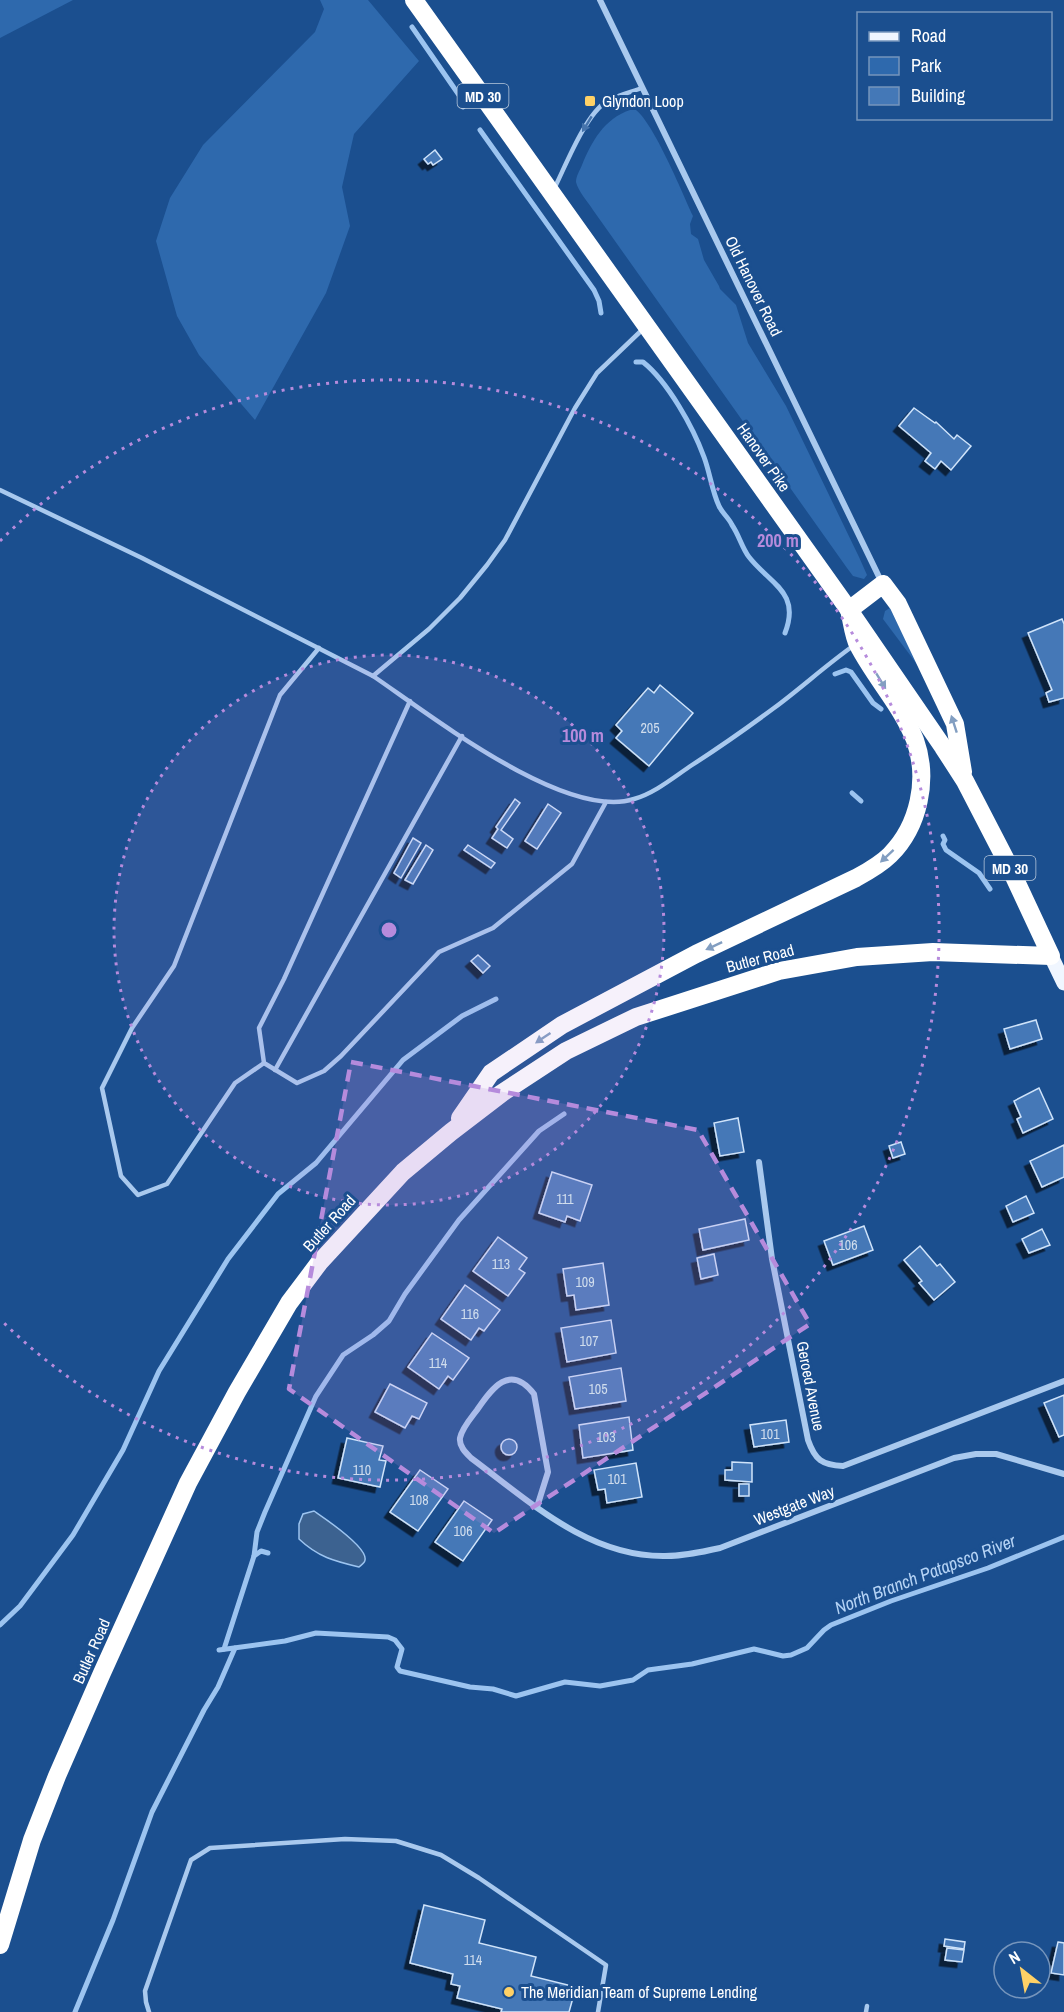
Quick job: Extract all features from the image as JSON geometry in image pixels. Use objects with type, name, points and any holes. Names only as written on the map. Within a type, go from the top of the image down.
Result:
[{"type":"highway","name":"Hanover Pike","points":[[414,0],[849,610]]},
{"type":"highway","points":[[451,1132],[490,1073],[562,1025],[696,954],[874,868],[897,847],[914,819],[919,802],[920,758],[915,740],[904,717],[849,610],[883,584],[898,604],[955,724],[965,781]]},
{"type":"highway","name":"MD 30","points":[[862,639],[965,781],[1009,866],[1051,956]]},
{"type":"highway","name":"Butler Road","points":[[0,1945],[32,1840],[78,1727],[188,1483],[242,1383],[289,1303],[319,1263],[397,1178],[502,1093],[566,1052],[636,1017],[779,971],[857,957],[933,952],[1051,956]]},
{"type":"main road","name":"MD 30","points":[[1051,956],[1064,982]]},
{"type":"street","name":"Old Hanover Road","points":[[600,0],[883,584]]},
{"type":"street","name":"Geroed Avenue","points":[[759,1162],[772,1259],[808,1440],[813,1454],[820,1461],[831,1466],[843,1466],[1064,1381]]},
{"type":"street","name":"Westgate Way","points":[[537,1507],[548,1472],[534,1394],[528,1386],[513,1379],[493,1387],[463,1430],[460,1440],[463,1449],[471,1458],[537,1507],[585,1538],[632,1553],[664,1557],[689,1555],[720,1548],[954,1458],[976,1454],[996,1454],[1064,1474]]},
{"type":"lane","points":[[553,193],[587,123],[596,110],[607,102],[642,88]]},
{"type":"lane","points":[[374,676],[429,629],[460,598],[487,564],[510,532],[575,408],[597,373],[647,326]]},
{"type":"lane","points":[[0,490],[142,558],[374,676],[488,754],[546,786],[584,798],[606,802],[634,800],[658,788],[746,728],[862,639]]},
{"type":"lane","points":[[264,1064],[235,1083],[167,1184],[138,1195],[121,1176],[102,1089],[132,1028],[174,966],[280,695],[319,648]]},
{"type":"lane","points":[[264,1064],[259,1028],[284,979],[410,701]]},
{"type":"lane","points":[[275,1070],[462,736]]},
{"type":"lane","points":[[264,1064],[297,1083],[324,1071],[341,1056],[439,952],[493,928],[572,864],[606,802]]},
{"type":"lane","points":[[149,2012],[145,1991],[191,1860],[210,1848],[345,1839],[396,1841],[441,1855],[479,1878],[606,1965],[598,2012]]},
{"type":"highlighted area","points":[[351,1062],[698,1130],[810,1324],[494,1533],[289,1389]]},
{"type":"green space","points":[[0,0],[73,0],[0,38]]},
{"type":"green space","points":[[320,0],[368,0],[419,61],[354,134],[342,187],[350,226],[326,293],[255,420],[199,355],[177,316],[156,241],[170,198],[203,145],[315,32],[324,9]]},
{"type":"green space","points":[[630,110],[636,110],[643,118],[667,159],[693,216],[690,224],[691,234],[698,239],[704,260],[720,289],[736,305],[748,343],[786,406],[859,557],[867,575],[864,579],[853,576],[847,568],[579,189],[577,178],[595,139],[613,119]]},
{"type":"green space","points":[[890,608],[919,667],[883,619],[885,611]]},
{"type":"shaded area","points":[[314,1511],[360,1548],[364,1554],[363,1564],[359,1567],[327,1558],[299,1539],[299,1524],[303,1514]]},
{"type":"building","points":[[435,150],[442,159],[433,165],[431,162],[428,164],[424,159]]},
{"type":"building","points":[[914,408],[936,422],[954,439],[957,435],[971,446],[951,470],[941,461],[935,469],[925,461],[931,453],[899,426]]},
{"type":"building","points":[[1062,619],[1064,624],[1064,698],[1049,702],[1046,693],[1052,690],[1028,633]]},
{"type":"building","points":[[660,685],[693,713],[649,766],[616,738],[622,731],[616,725],[648,688],[654,693]]},
{"type":"building","points":[[515,799],[520,803],[501,830],[513,839],[507,848],[492,838],[498,829],[496,827]]},
{"type":"building","points":[[548,804],[561,813],[537,849],[525,841]]},
{"type":"building","points":[[413,838],[421,843],[401,878],[394,873]]},
{"type":"building","points":[[426,845],[433,850],[413,884],[405,880]]},
{"type":"building","points":[[468,845],[495,863],[491,868],[464,850]]},
{"type":"building","points":[[478,955],[490,966],[483,973],[471,961]]},
{"type":"building","points":[[1036,1020],[1042,1039],[1010,1049],[1004,1029]]},
{"type":"building","points":[[1039,1088],[1053,1119],[1023,1133],[1017,1119],[1021,1117],[1014,1101]]},
{"type":"building","points":[[738,1118],[744,1152],[720,1156],[714,1123]]},
{"type":"building","points":[[901,1142],[905,1154],[893,1158],[889,1146]]},
{"type":"building","points":[[1064,1145],[1064,1177],[1042,1187],[1030,1161]]},
{"type":"building","points":[[552,1172],[592,1185],[580,1221],[567,1216],[565,1222],[539,1213]]},
{"type":"building","points":[[1026,1196],[1034,1213],[1013,1222],[1006,1206]]},
{"type":"building","points":[[745,1219],[749,1240],[703,1250],[699,1229]]},
{"type":"building","points":[[864,1226],[873,1250],[833,1265],[824,1241]]},
{"type":"building","points":[[1042,1229],[1050,1245],[1029,1253],[1022,1239]]},
{"type":"building","points":[[498,1237],[527,1258],[519,1269],[525,1273],[508,1296],[473,1271]]},
{"type":"building","points":[[920,1246],[955,1282],[934,1300],[904,1260]]},
{"type":"building","points":[[714,1254],[718,1275],[701,1279],[697,1258]]},
{"type":"building","points":[[603,1263],[609,1305],[576,1310],[574,1295],[567,1296],[563,1269]]},
{"type":"building","points":[[465,1285],[500,1310],[484,1331],[479,1328],[471,1340],[441,1319]]},
{"type":"building","points":[[611,1320],[616,1353],[567,1362],[561,1328]]},
{"type":"building","points":[[432,1333],[469,1358],[453,1380],[448,1376],[439,1389],[408,1367]]},
{"type":"building","points":[[621,1368],[626,1401],[575,1409],[569,1377]]},
{"type":"building","points":[[390,1384],[427,1403],[419,1419],[412,1416],[405,1428],[375,1412]]},
{"type":"building","points":[[1064,1395],[1064,1435],[1059,1437],[1044,1403]]},
{"type":"building","points":[[629,1417],[633,1450],[583,1458],[579,1425]]},
{"type":"building","points":[[786,1420],[789,1442],[754,1447],[750,1425]]},
{"type":"building","points":[[347,1438],[383,1446],[379,1460],[386,1461],[380,1487],[338,1478]]},
{"type":"building","points":[[506,1439],[512,1439],[517,1447],[515,1453],[506,1455],[501,1450],[501,1444]]},
{"type":"building","points":[[732,1462],[752,1463],[752,1482],[725,1480],[725,1470],[732,1470]]},
{"type":"building","points":[[636,1463],[642,1497],[607,1503],[605,1489],[598,1490],[594,1470]]},
{"type":"building","points":[[420,1470],[448,1489],[418,1531],[390,1512]]},
{"type":"building","points":[[739,1484],[749,1484],[749,1496],[739,1496]]},
{"type":"building","points":[[464,1501],[492,1520],[463,1561],[435,1542]]},
{"type":"building","points":[[424,1905],[485,1920],[479,1943],[536,1957],[531,1976],[576,1987],[569,2012],[501,2012],[502,2009],[457,1998],[460,1986],[451,1984],[453,1974],[410,1963]]},
{"type":"building","points":[[945,1939],[965,1942],[964,1949],[944,1946]]},
{"type":"building","points":[[1058,1942],[1064,1943],[1064,1975],[1052,1973]]},
{"type":"building","points":[[947,1948],[964,1950],[962,1962],[945,1960]]},
{"type":"waterway","points":[[412,27],[461,98],[463,107]]},
{"type":"waterway","points":[[480,130],[594,290],[601,313]]},
{"type":"waterway","points":[[636,362],[643,362],[662,381],[679,406],[699,445],[720,509],[731,522],[749,557],[774,582],[786,598],[789,619],[785,633]]},
{"type":"waterway","points":[[835,674],[846,670],[851,672],[873,703],[881,709]]},
{"type":"waterway","points":[[852,793],[861,801]]},
{"type":"waterway","points":[[943,836],[946,850],[979,873],[990,889]]},
{"type":"waterway","points":[[0,1625],[20,1606],[73,1535],[123,1450],[159,1371],[228,1259],[278,1194],[316,1163],[403,1060],[462,1016],[496,999]]},
{"type":"waterway","points":[[224,1649],[254,1556],[257,1532],[316,1396],[343,1355],[389,1321],[405,1294],[459,1220],[539,1131],[564,1114]]},
{"type":"waterway","name":"North Branch Patapsco River","points":[[219,1650],[285,1641],[316,1633],[388,1637],[395,1640],[402,1649],[397,1667],[400,1671],[470,1687],[493,1689],[516,1696],[565,1682],[600,1686],[633,1680],[648,1670],[692,1664],[754,1649],[783,1656],[791,1655],[807,1648],[831,1625],[891,1601],[988,1568],[1064,1537]]},
{"type":"waterway","points":[[254,1556],[261,1551],[268,1553]]},
{"type":"waterway","points":[[75,2012],[113,1920],[152,1812],[218,1687],[235,1648]]},
{"type":"place","name":"Glyndon Loop","points":[[590,101]]},
{"type":"place","name":"The Meridian Team of Supreme Lending","points":[[509,1992]]}]
